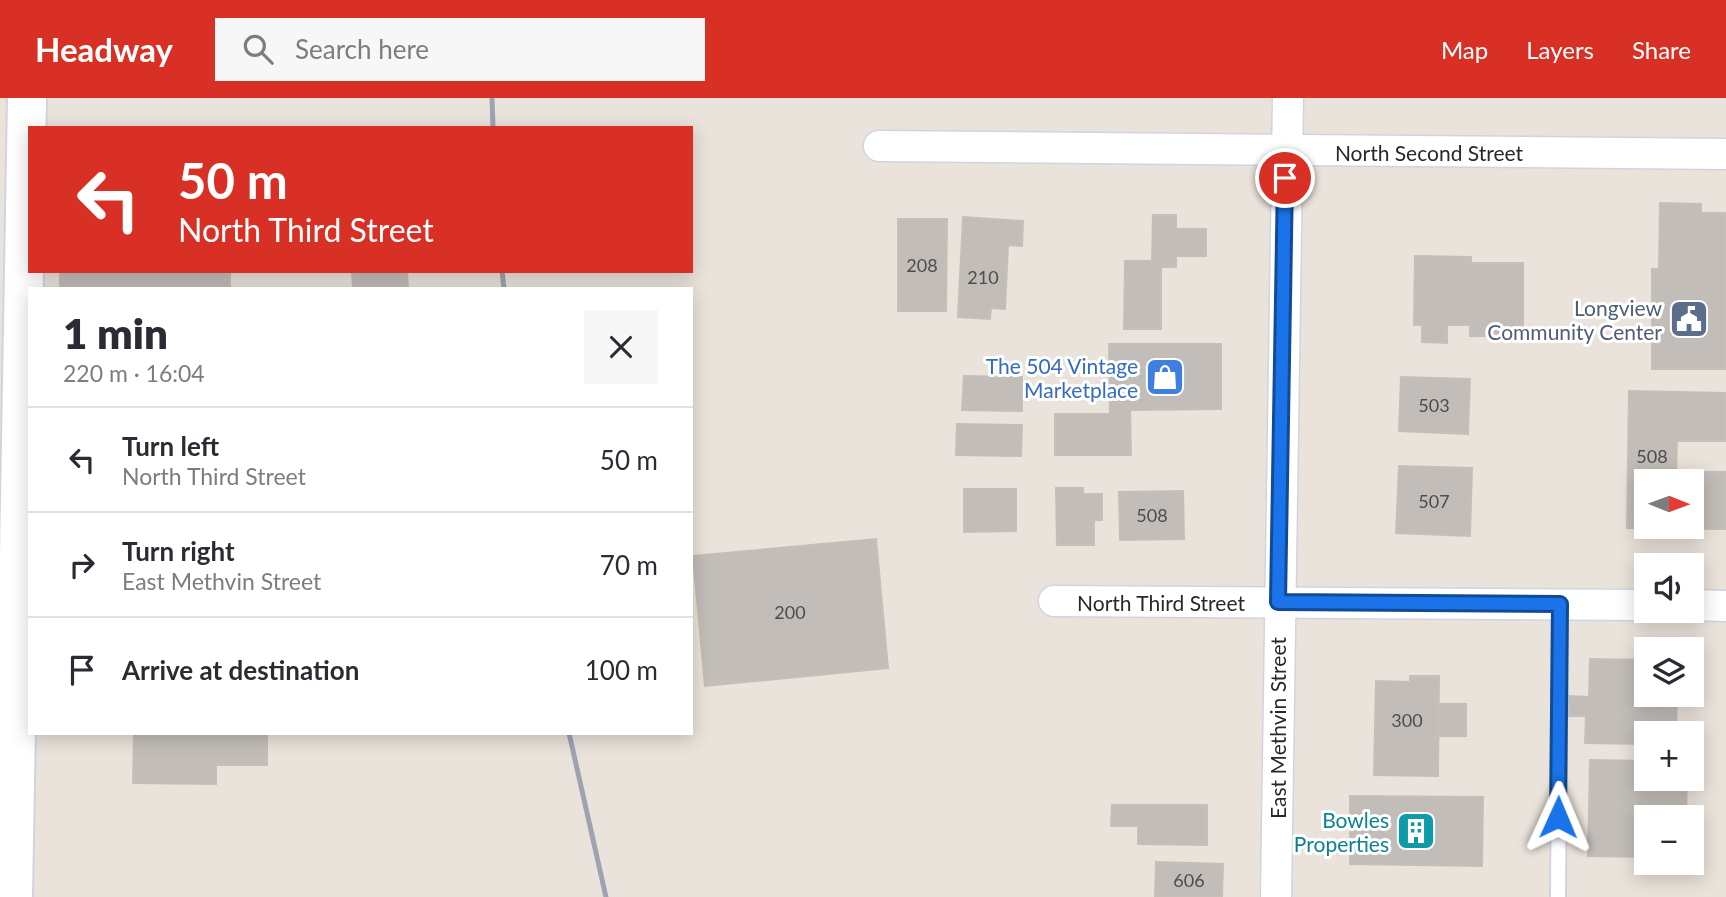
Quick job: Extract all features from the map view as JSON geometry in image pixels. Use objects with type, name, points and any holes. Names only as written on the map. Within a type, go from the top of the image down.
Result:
[{"type":"main road","points":[[13,897],[12,148],[27,98]]},
{"type":"street","name":"East Methvin Street","points":[[1276,897],[1278,602],[1288,98]]},
{"type":"street","name":"North Second Street","points":[[880,146],[1286,152],[1726,154]]},
{"type":"street","name":"North Third Street","points":[[1054,601],[1634,605]]},
{"type":"street","points":[[1704,605],[1726,606]]},
{"type":"lane","points":[[1558,897],[1560,604]]},
{"type":"building","name":"Longview Community Center","points":[[1660,203],[1701,204],[1701,213],[1726,213],[1726,369],[1652,369],[1652,269],[1659,269]]},
{"type":"building","points":[[1153,215],[1176,215],[1176,267],[1161,267],[1161,329],[1124,329],[1125,261],[1152,261]]},
{"type":"building","points":[[963,217],[1023,221],[1022,246],[1008,245],[1005,309],[991,308],[990,319],[958,317]]},
{"type":"building","points":[[898,219],[947,219],[946,311],[898,311]]},
{"type":"building","points":[[1176,229],[1206,229],[1206,256],[1176,256]]},
{"type":"building","points":[[1415,256],[1471,257],[1471,263],[1523,263],[1523,336],[1470,336],[1470,325],[1447,325],[1447,343],[1422,342],[1422,325],[1414,325]]},
{"type":"building","points":[[60,273],[230,273],[230,287],[60,287]]},
{"type":"building","points":[[352,273],[407,273],[408,287],[353,287]]},
{"type":"building","name":"The 504 Vintage Marketplace","points":[[1109,344],[1221,344],[1221,409],[1130,410],[1131,455],[1055,455],[1055,414],[1110,414]]},
{"type":"building","points":[[964,376],[1022,377],[1022,411],[962,410]]},
{"type":"building","points":[[1401,377],[1470,379],[1468,434],[1399,431]]},
{"type":"building","points":[[1629,391],[1726,393],[1726,441],[1677,441],[1676,469],[1634,469],[1634,528],[1627,528]]},
{"type":"building","points":[[957,424],[1022,425],[1021,456],[956,455]]},
{"type":"building","points":[[1399,466],[1472,468],[1470,536],[1396,533]]},
{"type":"building","points":[[1704,472],[1726,472],[1726,529],[1704,529]]},
{"type":"building","points":[[1056,488],[1083,488],[1083,494],[1102,494],[1102,520],[1094,520],[1094,545],[1057,545]]},
{"type":"building","points":[[964,489],[1016,489],[1016,531],[964,532]]},
{"type":"building","points":[[1183,491],[1184,539],[1120,540],[1119,492]]},
{"type":"building","points":[[876,539],[888,668],[705,686],[693,556]]},
{"type":"building","points":[[1590,659],[1634,660],[1634,707],[1677,707],[1676,721],[1634,721],[1634,744],[1585,743],[1586,716],[1568,716],[1568,696],[1589,697]]},
{"type":"building","points":[[1410,676],[1439,676],[1438,776],[1374,775],[1376,681],[1410,682]]},
{"type":"building","points":[[1439,704],[1466,704],[1466,736],[1439,736]]},
{"type":"building","points":[[134,735],[267,735],[267,765],[216,765],[216,784],[133,783]]},
{"type":"building","points":[[1590,760],[1634,761],[1634,791],[1687,791],[1686,805],[1634,805],[1634,857],[1588,856]]},
{"type":"building","name":"Bowles Properties","points":[[1350,796],[1483,797],[1482,866],[1350,864]]},
{"type":"building","points":[[1112,805],[1207,805],[1207,845],[1138,844],[1138,826],[1111,826]]},
{"type":"building","points":[[1156,862],[1223,864],[1222,897],[1155,897]]},
{"type":"railway","points":[[492,98],[493,126]]},
{"type":"railway","points":[[502,273],[504,287]]},
{"type":"railway","points":[[569,735],[606,897]]},
{"type":"place","name":"Longview Community Center","points":[[1689,319]]},
{"type":"place","name":"The 504 Vintage Marketplace","points":[[1165,377]]},
{"type":"place","name":"Bowles Properties","points":[[1416,831]]},
{"type":"route","points":[[1285,178],[1278,602],[1560,604],[1558,817]]}]
